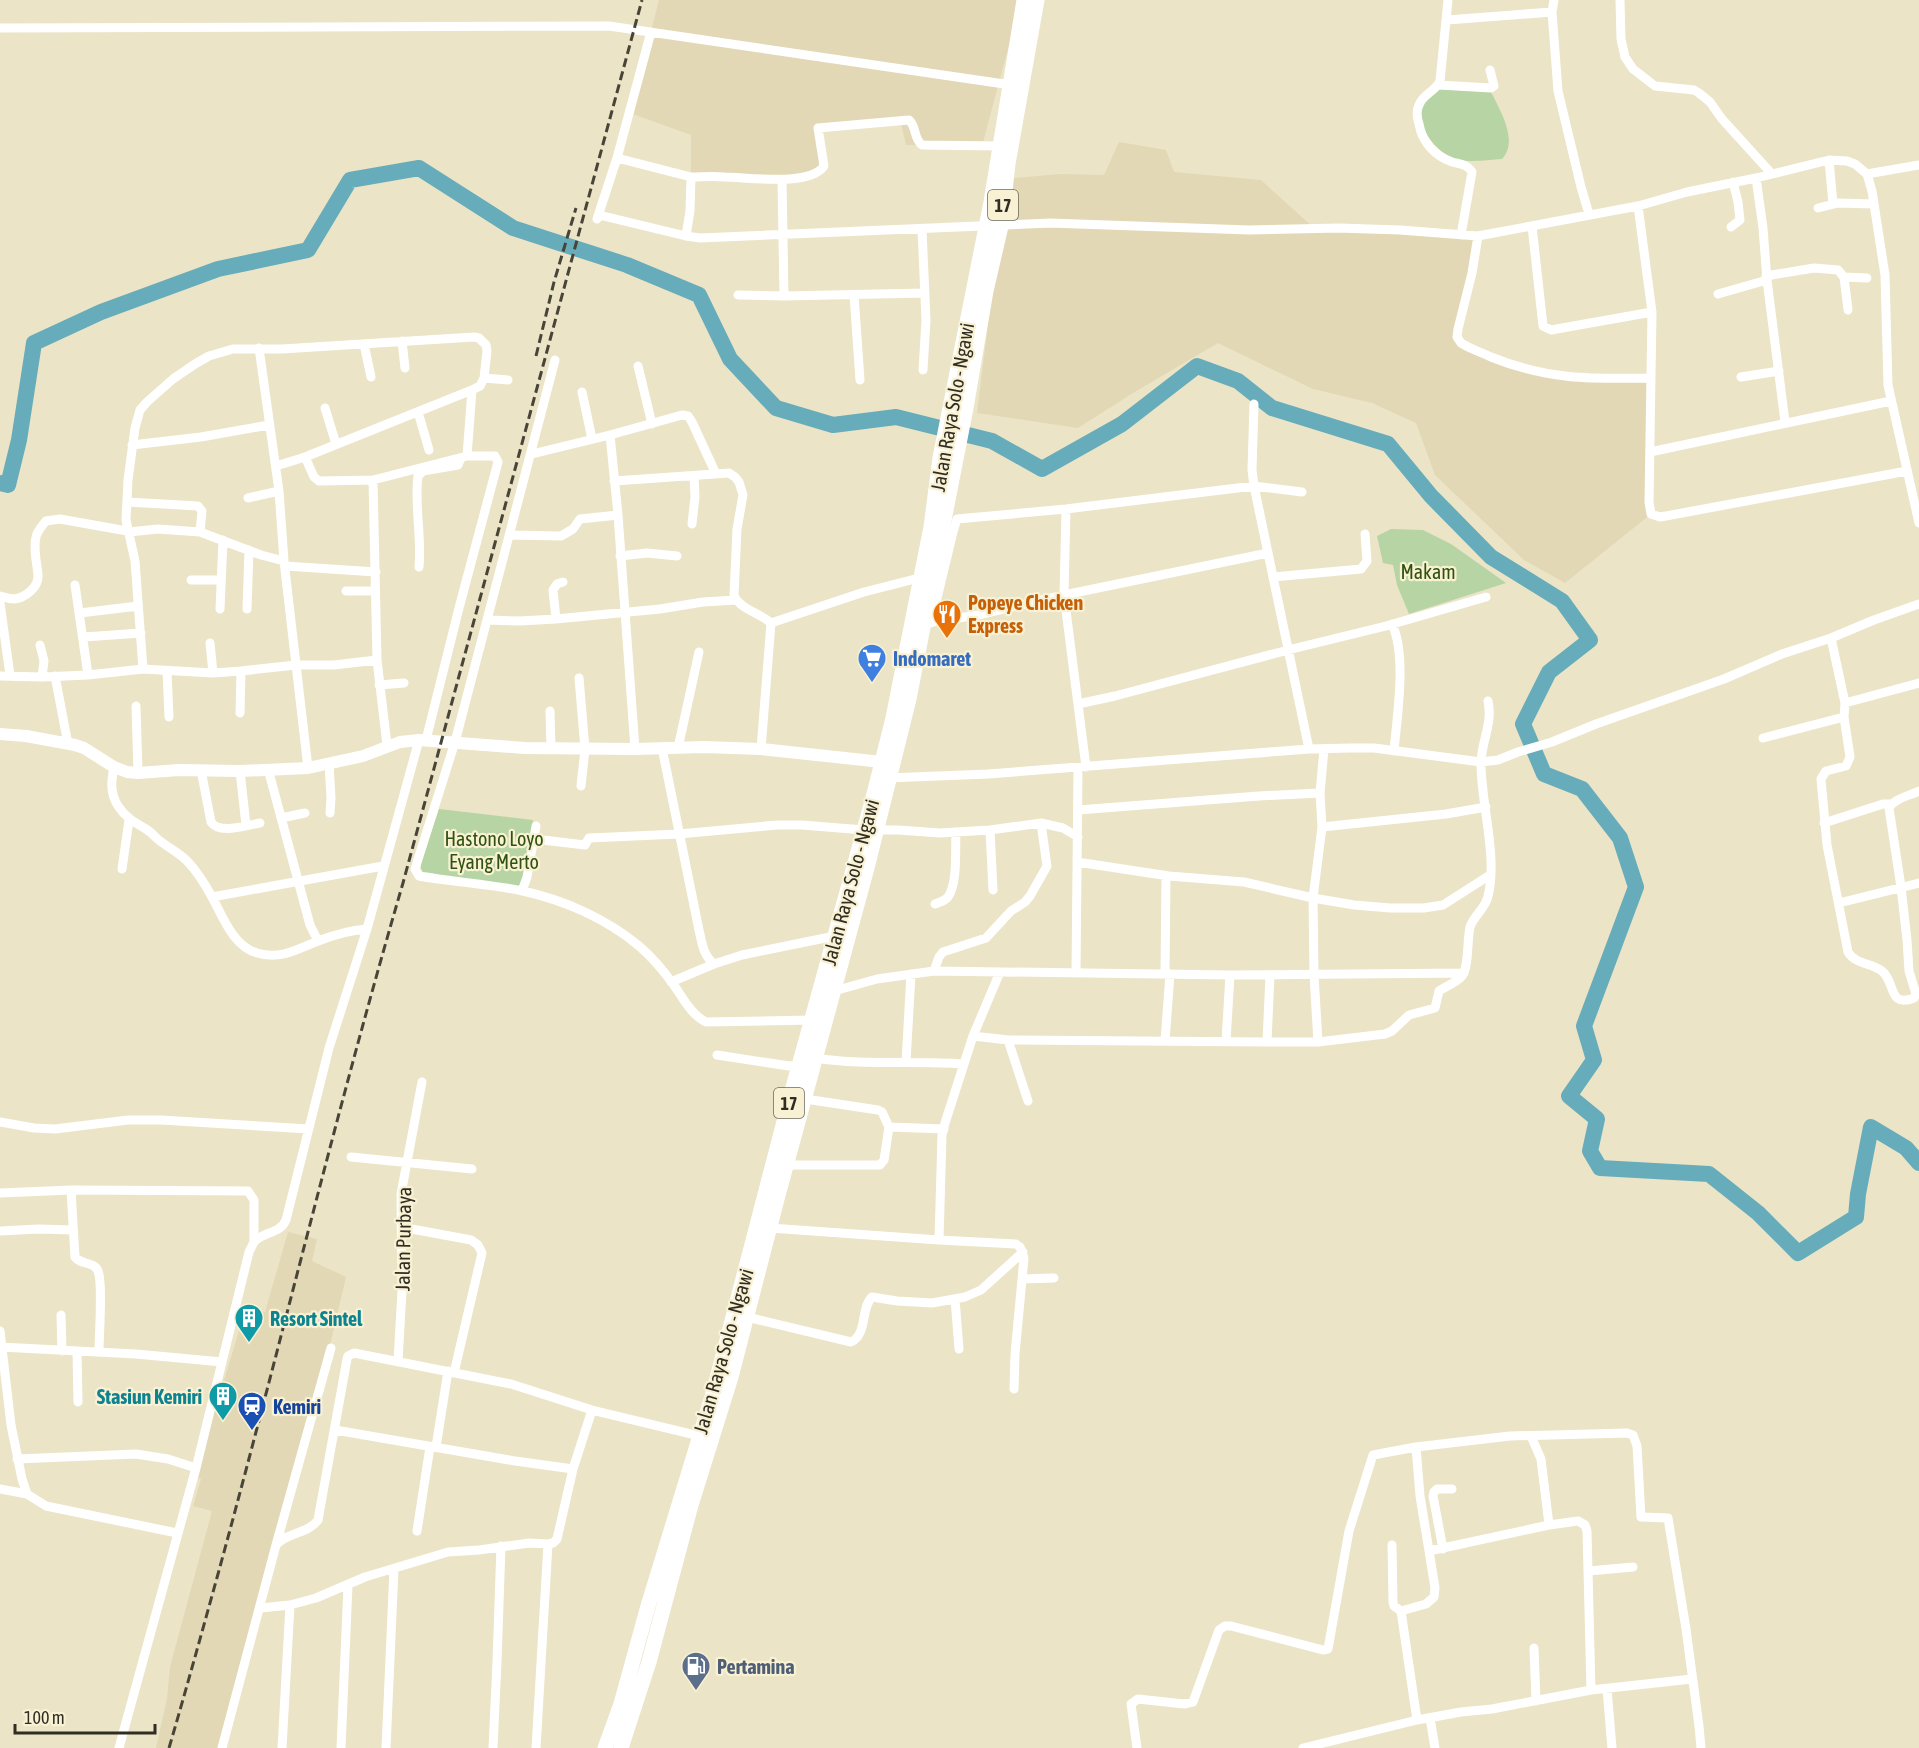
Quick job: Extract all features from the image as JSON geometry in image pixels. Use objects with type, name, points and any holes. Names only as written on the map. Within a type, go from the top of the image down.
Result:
[{"type":"highway","name":"Jalan Raya Solo - Ngawi","points":[[993,226],[1001,146],[1024,0]]},
{"type":"highway","name":"Jalan Raya Solo - Ngawi","points":[[888,762],[920,578],[950,452],[993,226],[1008,164],[1037,0]]},
{"type":"highway","name":"Jalan Raya Solo - Ngawi","points":[[621,1748],[649,1662],[691,1506],[731,1377],[834,990],[883,778],[909,699],[927,623],[950,452]]},
{"type":"highway","name":"Jalan Raya Solo - Ngawi","points":[[605,1748],[621,1704],[732,1326],[835,936],[871,830]]},
{"type":"street","points":[[1448,0],[1439,85],[1419,103],[1417,116],[1420,132],[1426,143],[1440,156],[1466,166],[1472,172],[1461,235]]},
{"type":"street","points":[[1554,0],[1552,12],[1558,91],[1589,214]]},
{"type":"street","points":[[1620,0],[1619,22],[1623,50],[1633,69],[1655,86],[1694,90],[1699,93],[1710,102],[1722,119],[1771,173]]},
{"type":"street","points":[[1447,20],[1552,12]]},
{"type":"street","points":[[0,28],[609,26],[1011,85]]},
{"type":"street","points":[[651,32],[618,158],[598,217],[700,238],[1050,223],[1249,230],[1400,230],[1478,236],[1638,206],[1687,192],[1829,160],[1855,164],[1867,174],[1874,204],[1885,275],[1887,370],[1891,401],[1919,524]]},
{"type":"street","points":[[1439,85],[1491,88],[1494,86],[1490,70]]},
{"type":"street","points":[[618,158],[691,177],[782,180],[809,176],[823,169],[824,162],[818,128],[909,120],[914,127],[918,142],[922,145],[1001,146]]},
{"type":"street","points":[[1829,160],[1833,204]]},
{"type":"street","points":[[1867,174],[1919,165]]},
{"type":"street","points":[[686,236],[690,211],[691,177]]},
{"type":"street","points":[[1756,178],[1763,228],[1766,278],[1785,423]]},
{"type":"street","points":[[782,180],[784,296]]},
{"type":"street","points":[[1731,227],[1740,220],[1732,182]]},
{"type":"street","points":[[1818,208],[1859,202],[1874,204]]},
{"type":"street","points":[[1638,206],[1652,312],[1649,510],[1651,514],[1660,517],[1907,471]]},
{"type":"street","points":[[1532,226],[1543,326],[1551,330],[1652,312]]},
{"type":"street","points":[[922,229],[925,293],[923,370]]},
{"type":"street","points":[[1478,236],[1472,273],[1458,329],[1457,336],[1461,343],[1508,364],[1542,374],[1592,378],[1651,378]]},
{"type":"street","points":[[1718,294],[1766,278],[1820,268],[1838,270],[1844,277],[1848,310]]},
{"type":"street","points":[[1844,277],[1867,278]]},
{"type":"street","points":[[738,295],[925,293]]},
{"type":"street","points":[[854,295],[860,380]]},
{"type":"street","points":[[143,669],[135,561],[128,531],[127,502],[132,445],[140,410],[173,379],[208,356],[233,349],[282,349],[479,338],[486,345],[484,378],[480,386],[305,457],[276,466]]},
{"type":"street","points":[[402,341],[405,368]]},
{"type":"street","points":[[364,345],[371,377]]},
{"type":"street","points":[[259,348],[279,491],[308,768]]},
{"type":"street","points":[[555,360],[455,742],[415,869],[416,873],[419,876],[522,891],[553,899],[608,925],[639,946],[705,1022],[812,1020]]},
{"type":"street","points":[[638,366],[652,424]]},
{"type":"street","points":[[1741,377],[1779,371]]},
{"type":"street","points":[[484,378],[508,380]]},
{"type":"street","points":[[419,567],[418,476],[423,471],[458,465],[464,457],[472,390]]},
{"type":"street","points":[[582,392],[592,439]]},
{"type":"street","points":[[1650,452],[1891,401]]},
{"type":"street","points":[[1254,404],[1252,448],[1254,486],[1309,749]]},
{"type":"street","points":[[326,408],[336,444]]},
{"type":"street","points":[[418,412],[429,450]]},
{"type":"street","points":[[532,454],[682,415],[688,416],[692,422],[716,474]]},
{"type":"street","points":[[132,445],[201,437],[269,425]]},
{"type":"street","points":[[610,435],[635,749]]},
{"type":"street","points":[[119,1748],[196,1468],[249,1252],[261,1235],[280,1229],[285,1224],[330,1048],[422,740],[498,462],[495,456],[464,457],[373,480],[319,481],[314,477],[305,457]]},
{"type":"street","points":[[614,481],[729,473],[735,477],[743,495],[736,540],[733,589],[736,600],[742,606],[761,614],[771,623]]},
{"type":"street","points":[[692,524],[695,497],[694,476]]},
{"type":"street","points":[[373,480],[377,660],[387,746]]},
{"type":"street","points":[[1268,554],[1064,595],[988,613],[927,623],[957,519],[1254,486],[1302,492]]},
{"type":"street","points":[[248,498],[279,491]]},
{"type":"street","points":[[127,502],[198,506],[202,511],[200,532]]},
{"type":"street","points":[[1066,508],[1064,595],[1078,704],[1082,768],[1078,810],[1076,972]]},
{"type":"street","points":[[511,535],[561,536],[573,529],[580,519],[618,515]]},
{"type":"street","points":[[0,596],[8,599],[18,598],[26,595],[33,588],[39,577],[36,535],[46,521],[60,519],[128,531],[158,529],[200,532],[285,563],[376,572]]},
{"type":"street","points":[[1273,577],[1361,569],[1365,567],[1367,561],[1365,534]]},
{"type":"street","points":[[220,609],[223,540]]},
{"type":"street","points":[[247,609],[249,550]]},
{"type":"street","points":[[620,556],[647,553],[676,556]]},
{"type":"street","points":[[771,623],[864,592],[920,578]]},
{"type":"street","points":[[191,580],[220,580]]},
{"type":"street","points":[[556,619],[553,591],[557,584],[563,582]]},
{"type":"street","points":[[75,585],[88,675]]},
{"type":"street","points":[[346,591],[375,591]]},
{"type":"street","points":[[1078,704],[1392,624],[1486,597]]},
{"type":"street","points":[[486,620],[556,619],[736,600]]},
{"type":"street","points":[[0,603],[10,675]]},
{"type":"street","points":[[883,778],[1082,768],[1309,749],[1360,748],[1480,762],[1498,760],[1704,687],[1782,654],[1919,604]]},
{"type":"street","points":[[80,614],[138,606]]},
{"type":"street","points":[[761,749],[771,623]]},
{"type":"street","points":[[1392,624],[1397,641],[1400,677],[1394,751]]},
{"type":"street","points":[[84,636],[141,633]]},
{"type":"street","points":[[1831,638],[1845,704],[1850,761],[1846,766],[1826,771],[1821,776],[1824,823],[1833,883],[1839,903],[1846,946],[1851,957],[1881,970],[1898,1000],[1917,998],[1889,815],[1889,808],[1892,804]]},
{"type":"street","points":[[210,644],[213,672]]},
{"type":"street","points":[[40,645],[44,661],[42,677]]},
{"type":"street","points":[[678,748],[699,652]]},
{"type":"street","points":[[0,676],[88,675],[143,669],[241,671],[377,660]]},
{"type":"street","points":[[167,671],[169,717]]},
{"type":"street","points":[[240,713],[241,671]]},
{"type":"street","points":[[55,676],[68,744]]},
{"type":"street","points":[[579,678],[585,749],[581,786]]},
{"type":"street","points":[[379,685],[404,683]]},
{"type":"street","points":[[1845,704],[1919,683]]},
{"type":"street","points":[[973,1036],[1008,1040],[1318,1042],[1388,1033],[1409,1015],[1435,1008],[1439,991],[1464,973],[1469,930],[1488,898],[1490,874],[1486,807],[1480,762],[1490,721],[1488,701]]},
{"type":"street","points":[[136,706],[138,773]]},
{"type":"street","points":[[550,711],[551,748]]},
{"type":"street","points":[[1763,738],[1845,717]]},
{"type":"street","points":[[0,734],[26,736],[84,748],[114,767],[138,773],[308,768],[363,756],[400,742],[422,740],[585,749],[761,749],[888,762]]},
{"type":"street","points":[[662,748],[706,957],[714,963]]},
{"type":"street","points":[[1318,1042],[1313,898],[1322,827],[1320,793],[1324,749]]},
{"type":"street","points":[[328,764],[330,813]]},
{"type":"street","points":[[114,767],[111,790],[117,805],[129,820],[148,830],[156,839],[188,862],[212,897],[225,923],[237,939],[254,952],[267,955],[286,954],[351,930],[367,929]]},
{"type":"street","points":[[268,769],[310,926],[318,941]]},
{"type":"street","points":[[201,771],[213,826],[220,829],[260,823]]},
{"type":"street","points":[[240,771],[246,825]]},
{"type":"street","points":[[1824,823],[1876,806],[1892,804],[1919,791]]},
{"type":"street","points":[[1078,810],[1320,793]]},
{"type":"street","points":[[1322,827],[1446,814],[1486,807]]},
{"type":"street","points":[[281,819],[305,813]]},
{"type":"street","points":[[122,869],[129,820]]},
{"type":"street","points":[[534,839],[585,845],[589,838],[679,834],[777,825],[940,833],[990,830],[1041,823],[1063,828],[1078,837]]},
{"type":"street","points":[[934,971],[943,952],[986,938],[1011,911],[1030,896],[1047,866],[1041,823]]},
{"type":"street","points":[[522,891],[527,877],[536,826]]},
{"type":"street","points":[[990,830],[993,890]]},
{"type":"street","points":[[935,904],[949,896],[952,886],[956,832]]},
{"type":"street","points":[[1077,862],[1166,876],[1244,882],[1313,898],[1390,908],[1437,907],[1490,874]]},
{"type":"street","points":[[212,897],[383,866]]},
{"type":"street","points":[[1165,1041],[1168,974],[1166,876]]},
{"type":"street","points":[[1839,903],[1919,883]]},
{"type":"street","points":[[672,982],[714,963],[742,955],[835,936]]},
{"type":"street","points":[[834,990],[877,979],[934,971],[1230,975],[1464,973]]},
{"type":"street","points":[[939,1240],[944,1129],[963,1064],[1000,972]]},
{"type":"street","points":[[906,1062],[911,974]]},
{"type":"street","points":[[1226,1041],[1230,975]]},
{"type":"street","points":[[1267,1042],[1270,975]]},
{"type":"street","points":[[1008,1040],[1028,1101]]},
{"type":"street","points":[[717,1055],[789,1066],[800,1065]]},
{"type":"street","points":[[816,1058],[963,1064]]},
{"type":"street","name":"Jalan Purbaya","points":[[398,1361],[402,1291],[401,1194],[422,1082]]},
{"type":"street","points":[[787,1165],[880,1165],[884,1160],[889,1127],[882,1112],[805,1099]]},
{"type":"street","points":[[0,1122],[33,1128],[55,1128],[128,1120],[181,1120],[309,1129]]},
{"type":"street","points":[[889,1127],[944,1129]]},
{"type":"street","points":[[351,1157],[472,1169]]},
{"type":"street","points":[[0,1193],[71,1190],[248,1191],[254,1200],[254,1242]]},
{"type":"street","points":[[71,1190],[76,1260],[93,1265],[97,1269],[99,1352]]},
{"type":"street","points":[[401,1227],[471,1240],[478,1245],[482,1253],[433,1447],[417,1531]]},
{"type":"street","points":[[770,1227],[1016,1244],[1023,1252],[1014,1358],[1014,1389]]},
{"type":"street","points":[[0,1231],[39,1228],[73,1230]]},
{"type":"street","points":[[747,1317],[851,1342],[855,1341],[859,1335],[866,1306],[872,1297],[914,1302],[955,1299],[981,1290],[1023,1252]]},
{"type":"street","points":[[1022,1279],[1054,1278]]},
{"type":"street","points":[[955,1299],[959,1349]]},
{"type":"street","points":[[61,1316],[62,1351]]},
{"type":"street","points":[[0,1331],[8,1408],[17,1459],[27,1494]]},
{"type":"street","points":[[1,1347],[158,1355],[222,1362]]},
{"type":"street","points":[[222,1748],[331,1348]]},
{"type":"street","points":[[77,1352],[78,1401]]},
{"type":"street","points":[[276,1545],[312,1527],[318,1520],[348,1356],[357,1353],[511,1384],[592,1410],[700,1436]]},
{"type":"street","points":[[261,1608],[290,1605],[316,1598],[379,1572],[448,1552],[529,1543],[553,1543],[557,1539],[573,1469],[592,1410]]},
{"type":"street","points":[[335,1430],[573,1469]]},
{"type":"street","points":[[1137,1748],[1131,1704],[1133,1701],[1138,1698],[1184,1704],[1193,1702],[1219,1630],[1225,1626],[1323,1650],[1328,1649],[1349,1531],[1372,1455],[1416,1447],[1531,1436],[1627,1433],[1633,1435],[1636,1440],[1641,1517],[1668,1518],[1701,1748]]},
{"type":"street","points":[[1531,1436],[1541,1459],[1549,1525]]},
{"type":"street","points":[[1401,1611],[1426,1604],[1434,1597],[1435,1588],[1420,1496],[1416,1447]]},
{"type":"street","points":[[17,1459],[142,1454],[196,1468]]},
{"type":"street","points":[[1443,1549],[1433,1496],[1437,1489],[1452,1489]]},
{"type":"street","points":[[0,1490],[27,1494],[40,1503],[54,1508],[177,1533]]},
{"type":"street","points":[[1429,1551],[1549,1525],[1578,1521],[1585,1525],[1589,1571],[1591,1690]]},
{"type":"street","points":[[536,1748],[548,1544]]},
{"type":"street","points":[[1392,1545],[1393,1602],[1394,1606],[1401,1611],[1417,1720]]},
{"type":"street","points":[[493,1748],[501,1546]]},
{"type":"street","points":[[1589,1571],[1633,1567]]},
{"type":"street","points":[[386,1748],[394,1569]]},
{"type":"street","points":[[341,1748],[348,1585]]},
{"type":"street","points":[[282,1748],[290,1605]]},
{"type":"street","points":[[1534,1648],[1536,1701]]},
{"type":"street","points":[[1303,1748],[1417,1720],[1591,1690],[1692,1679]]},
{"type":"street","points":[[1607,1689],[1612,1748]]},
{"type":"street","points":[[1430,1718],[1436,1748]]},
{"type":"shaded area","points":[[659,0],[1021,0],[982,146],[906,145],[900,119],[818,128],[824,162],[814,174],[782,180],[691,177],[691,135],[630,113]]},
{"type":"shaded area","points":[[1119,142],[1166,150],[1174,172],[1261,180],[1315,229],[1478,236],[1458,337],[1487,355],[1542,373],[1651,378],[1651,514],[1565,583],[1524,560],[1435,475],[1416,423],[1372,403],[1313,389],[1218,343],[1078,428],[977,413],[1006,179],[1059,174],[1104,175]]},
{"type":"shaded area","name":"Stasiun Kemiri","points":[[288,1232],[317,1239],[312,1261],[346,1277],[331,1341],[218,1748],[156,1748],[167,1699],[170,1667],[212,1511],[193,1506],[201,1479],[198,1478],[214,1413],[246,1308],[265,1312]]},
{"type":"green space","points":[[1439,89],[1491,92],[1503,116],[1508,135],[1507,152],[1502,159],[1473,161],[1455,159],[1434,144],[1424,129],[1420,112],[1422,104]]},
{"type":"green space","name":"Makam","points":[[1391,529],[1423,530],[1451,544],[1506,583],[1409,614],[1397,585],[1393,565],[1383,563],[1377,536]]},
{"type":"green space","name":"Hastono Loyo Eyang Merto","points":[[439,809],[533,820],[520,889],[423,872],[421,863]]},
{"type":"waterway","points":[[0,483],[8,485],[19,440],[34,343],[101,312],[218,269],[308,250],[350,180],[419,168],[513,228],[627,265],[699,295],[730,359],[776,408],[833,425],[896,417],[992,441],[1042,469],[1122,424],[1197,366],[1238,381],[1272,408],[1388,444],[1431,496],[1491,557],[1562,601],[1590,640],[1549,672],[1523,724],[1544,774],[1582,789],[1620,838],[1636,887],[1584,1026],[1594,1060],[1569,1096],[1597,1119],[1590,1151],[1600,1168],[1709,1174],[1758,1213],[1798,1253],[1856,1217],[1858,1194],[1871,1127],[1906,1148],[1919,1163]]},
{"type":"railway","points":[[169,1748],[218,1574],[378,969],[642,0]]},
{"type":"railway","points":[[536,356],[554,282],[576,208]]},
{"type":"place","name":"Popeye Chicken Express","points":[[947,640]]},
{"type":"place","name":"Indomaret","points":[[872,684]]},
{"type":"place","name":"Resort Sintel","points":[[249,1344]]},
{"type":"place","name":"Stasiun Kemiri","points":[[223,1422]]},
{"type":"place","name":"Kemiri","points":[[252,1432]]},
{"type":"place","name":"Pertamina","points":[[696,1692]]}]
